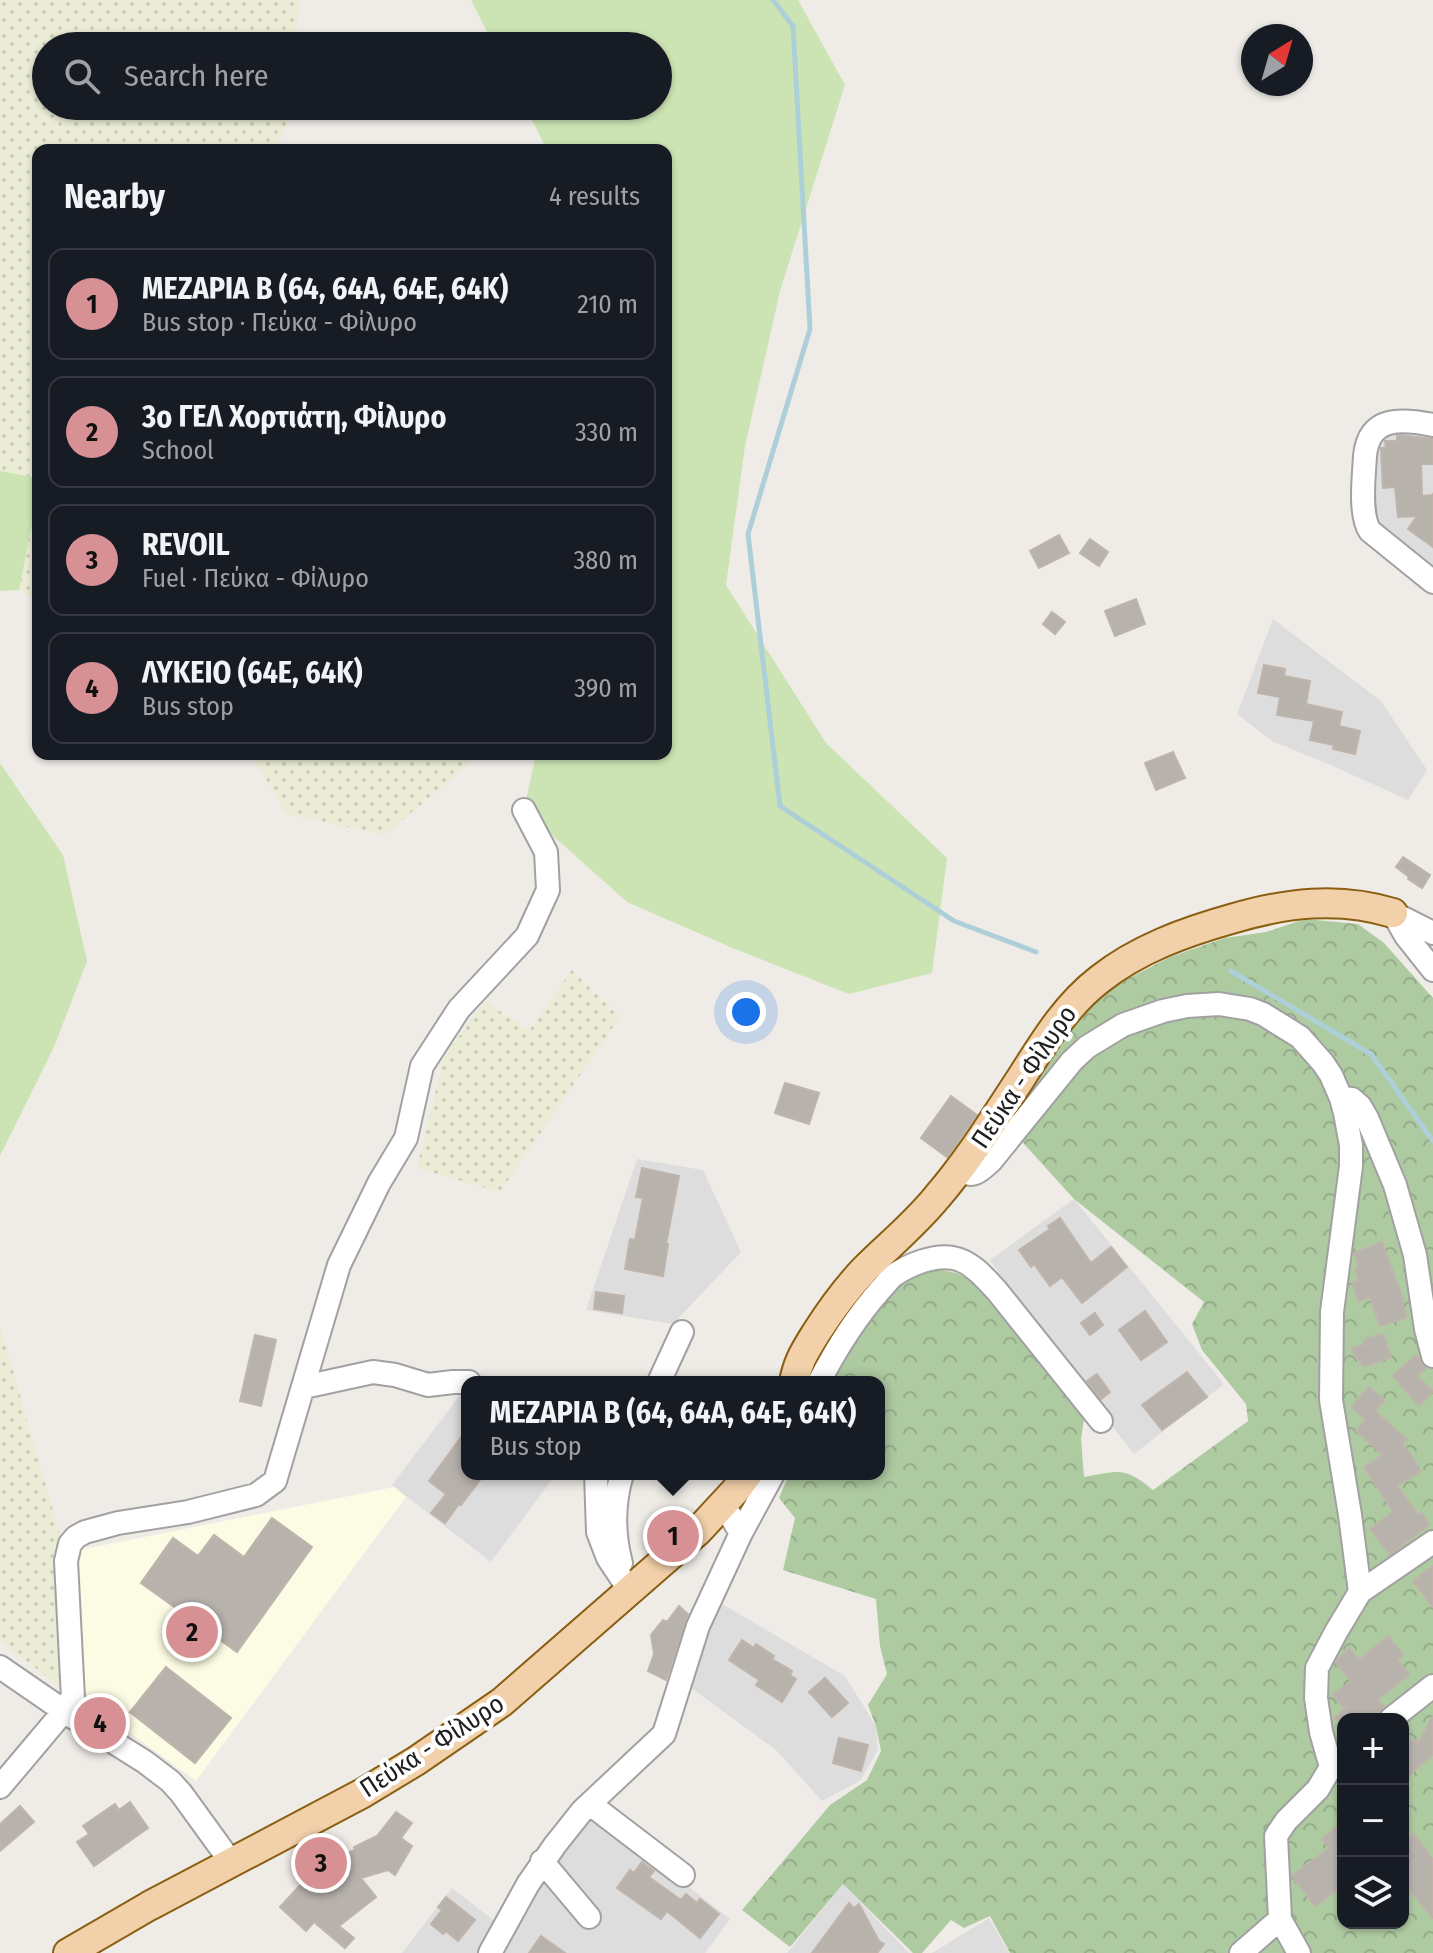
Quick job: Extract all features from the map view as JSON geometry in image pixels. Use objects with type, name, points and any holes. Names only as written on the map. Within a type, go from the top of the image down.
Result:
[{"type":"main road","name":"Πεύκα - Φίλυρο","points":[[795,1376],[797,1365],[835,1305],[960,1170],[1063,1015],[1083,993],[1117,966],[1176,937],[1273,908],[1333,902],[1393,913]]},
{"type":"main road","name":"Πεύκα - Φίλυρο","points":[[68,1953],[363,1793],[462,1731],[537,1673],[698,1531],[743,1480]]},
{"type":"street","points":[[1433,425],[1402,420],[1385,424],[1367,442],[1364,470],[1365,524],[1433,582]]},
{"type":"street","points":[[0,1787],[70,1708],[66,1561],[70,1544],[76,1537],[118,1523],[188,1512],[256,1495],[275,1481],[339,1265],[379,1183],[406,1138],[422,1066],[459,1009],[527,936],[548,890],[546,852],[524,810]]},
{"type":"street","points":[[1393,913],[1433,933]]},
{"type":"street","points":[[1393,913],[1406,936],[1433,970]]},
{"type":"street","points":[[960,1170],[968,1175],[975,1174],[991,1161],[1066,1069],[1095,1041],[1123,1025],[1163,1011],[1187,1006],[1234,1006],[1276,1021],[1311,1048],[1331,1075],[1341,1098],[1351,1145],[1332,1312],[1331,1400],[1360,1592]]},
{"type":"street","points":[[1341,1098],[1354,1100],[1364,1112],[1395,1185],[1415,1255],[1433,1356]]},
{"type":"street","points":[[822,1376],[836,1348],[893,1276],[936,1257],[954,1258],[979,1272],[997,1291],[1101,1421]]},
{"type":"street","points":[[662,1376],[682,1332]]},
{"type":"street","points":[[304,1387],[373,1372],[428,1385],[461,1382]]},
{"type":"street","points":[[596,1480],[598,1532],[608,1558],[630,1591]]},
{"type":"street","points":[[621,1480],[614,1526],[630,1591]]},
{"type":"street","points":[[493,1951],[542,1861],[590,1804],[664,1734],[698,1626],[741,1533],[770,1480]]},
{"type":"street","points":[[723,1504],[741,1533]]},
{"type":"street","points":[[1299,1953],[1280,1919],[1276,1836],[1286,1821],[1318,1789],[1337,1762],[1321,1732],[1316,1698],[1317,1668],[1360,1592],[1433,1542]]},
{"type":"street","points":[[0,1667],[70,1708],[170,1781],[231,1862]]},
{"type":"street","points":[[1399,1713],[1433,1686]]},
{"type":"street","points":[[590,1804],[683,1875]]},
{"type":"street","points":[[542,1861],[589,1917]]},
{"type":"street","points":[[1241,1953],[1280,1919]]},
{"type":"street","points":[[98,1953],[124,1921]]},
{"type":"shaded area","points":[[0,0],[300,0],[297,32],[32,32],[32,120],[288,120],[278,144],[32,144],[32,477],[0,471]]},
{"type":"shaded area","points":[[1390,430],[1433,431],[1433,567],[1378,523],[1378,441]]},
{"type":"shaded area","points":[[32,524],[32,599],[19,590]]},
{"type":"shaded area","points":[[1273,619],[1381,701],[1427,770],[1408,800],[1272,741],[1237,714]]},
{"type":"shaded area","points":[[255,760],[473,760],[385,835],[287,814]]},
{"type":"shaded area","points":[[572,970],[620,1017],[500,1192],[417,1168],[444,1057],[485,1001],[529,1031]]},
{"type":"shaded area","points":[[637,1159],[703,1170],[741,1252],[673,1324],[586,1310]]},
{"type":"shaded area","points":[[1074,1199],[1224,1384],[1134,1454],[1049,1346],[990,1260]]},
{"type":"shaded area","points":[[0,1326],[60,1535],[60,1687],[0,1641]]},
{"type":"shaded area","points":[[461,1394],[461,1480],[552,1480],[491,1562],[392,1485]]},
{"type":"shaded area","points":[[394,1487],[406,1497],[196,1781],[81,1697],[74,1551]]},
{"type":"shaded area","points":[[722,1604],[845,1676],[876,1726],[878,1750],[860,1781],[822,1801],[776,1750],[686,1684],[693,1660]]},
{"type":"shaded area","points":[[590,1810],[730,1919],[705,1953],[402,1953],[452,1888],[507,1931]]},
{"type":"shaded area","points":[[843,1884],[909,1953],[787,1953]]},
{"type":"shaded area","points":[[989,1918],[1009,1953],[932,1953]]},
{"type":"green space","points":[[471,0],[798,0],[845,85],[780,291],[745,446],[726,585],[826,743],[947,858],[932,973],[849,994],[735,949],[627,902],[524,810],[535,760],[672,760],[672,144],[544,144],[532,120],[672,120],[672,32],[487,32]]},
{"type":"green space","points":[[0,471],[32,477],[32,524],[19,590],[0,591]]},
{"type":"green space","points":[[0,763],[63,855],[87,961],[54,1047],[0,1156]]},
{"type":"green space","points":[[1305,919],[1358,924],[1384,943],[1433,998],[1433,1953],[1010,1953],[990,1916],[964,1928],[951,1920],[922,1953],[913,1953],[843,1884],[790,1947],[742,1910],[830,1805],[867,1780],[881,1751],[868,1705],[887,1674],[880,1646],[876,1599],[783,1570],[795,1518],[779,1498],[786,1480],[885,1480],[885,1376],[835,1376],[852,1343],[902,1280],[934,1268],[977,1282],[1084,1419],[1081,1439],[1084,1477],[1121,1472],[1135,1477],[1153,1490],[1248,1421],[1246,1404],[1202,1350],[1192,1324],[1204,1302],[1074,1199],[1006,1124],[1076,1020],[1116,985],[1170,957],[1225,938],[1266,932]]},
{"type":"building","points":[[1400,435],[1433,439],[1433,464],[1421,464],[1422,496],[1431,497],[1433,494],[1433,547],[1408,529],[1417,516],[1398,517],[1395,487],[1383,488],[1381,448],[1386,448],[1385,441],[1397,441]]},
{"type":"building","points":[[1059,535],[1069,553],[1039,568],[1030,551]]},
{"type":"building","points":[[1090,539],[1108,552],[1099,566],[1080,553]]},
{"type":"building","points":[[1136,599],[1145,624],[1115,636],[1105,611]]},
{"type":"building","points":[[1052,612],[1065,622],[1055,634],[1043,624]]},
{"type":"building","points":[[1264,665],[1285,669],[1284,676],[1310,681],[1306,704],[1342,712],[1339,726],[1360,731],[1355,754],[1310,740],[1314,721],[1277,715],[1280,697],[1258,693]]},
{"type":"building","points":[[1173,752],[1185,778],[1156,790],[1145,763]]},
{"type":"building","points":[[1403,857],[1430,875],[1422,888],[1396,867]]},
{"type":"building","points":[[785,1083],[819,1093],[809,1124],[775,1113]]},
{"type":"building","points":[[951,1096],[977,1115],[947,1157],[921,1138]]},
{"type":"building","points":[[642,1168],[679,1176],[663,1276],[625,1269],[630,1239],[635,1240],[643,1198],[636,1197]]},
{"type":"building","points":[[1060,1218],[1091,1263],[1111,1247],[1127,1267],[1082,1303],[1062,1277],[1050,1286],[1019,1250],[1050,1229],[1048,1226]]},
{"type":"building","points":[[1382,1242],[1407,1317],[1380,1326],[1370,1297],[1359,1301],[1352,1283],[1359,1281],[1355,1269],[1359,1267],[1354,1253]]},
{"type":"building","points":[[596,1292],[624,1296],[622,1313],[594,1309]]},
{"type":"building","points":[[1145,1311],[1167,1342],[1141,1360],[1119,1330]]},
{"type":"building","points":[[1095,1313],[1103,1325],[1090,1335],[1081,1323]]},
{"type":"building","points":[[1383,1334],[1391,1357],[1364,1366],[1355,1357],[1352,1348]]},
{"type":"building","points":[[255,1335],[276,1340],[261,1406],[240,1401]]},
{"type":"building","points":[[1416,1355],[1426,1368],[1417,1376],[1433,1391],[1419,1406],[1393,1376]]},
{"type":"building","points":[[1187,1372],[1207,1397],[1162,1430],[1142,1405]]},
{"type":"building","points":[[1097,1374],[1110,1392],[1101,1399],[1087,1381]]},
{"type":"building","points":[[1369,1387],[1384,1400],[1375,1411],[1407,1440],[1402,1442],[1421,1471],[1397,1486],[1418,1515],[1421,1513],[1430,1524],[1390,1554],[1370,1529],[1393,1512],[1364,1467],[1383,1455],[1356,1431],[1366,1420],[1351,1407]]},
{"type":"building","points":[[461,1437],[461,1480],[480,1480],[445,1523],[431,1513],[446,1494],[429,1481]]},
{"type":"building","points":[[272,1518],[312,1547],[237,1652],[141,1583],[173,1538],[198,1556],[214,1535],[244,1557]]},
{"type":"building","points":[[1433,1566],[1433,1607],[1413,1581]]},
{"type":"building","points":[[679,1606],[688,1614],[666,1680],[648,1671],[654,1654],[651,1635],[663,1620],[667,1622]]},
{"type":"building","points":[[1388,1636],[1403,1655],[1397,1659],[1409,1674],[1378,1699],[1384,1707],[1378,1713],[1340,1713],[1345,1709],[1333,1695],[1351,1681],[1336,1663],[1349,1648],[1359,1660]]},
{"type":"building","points":[[742,1640],[754,1648],[756,1644],[774,1656],[772,1659],[792,1671],[790,1675],[796,1679],[782,1702],[756,1685],[759,1680],[729,1660]]},
{"type":"building","points":[[166,1667],[231,1718],[195,1763],[130,1712]]},
{"type":"building","points":[[825,1678],[848,1703],[832,1717],[809,1692]]},
{"type":"building","points":[[1433,1716],[1433,1754],[1409,1776],[1409,1743],[1413,1739],[1418,1744]]},
{"type":"building","points":[[839,1738],[868,1745],[861,1771],[833,1763]]},
{"type":"building","points":[[130,1802],[148,1828],[94,1866],[77,1842],[89,1834],[83,1826],[115,1804],[119,1810]]},
{"type":"building","points":[[20,1806],[34,1822],[0,1851],[0,1824]]},
{"type":"building","points":[[396,1812],[412,1823],[401,1838],[412,1846],[395,1875],[388,1870],[361,1878],[376,1897],[339,1926],[354,1938],[345,1948],[314,1922],[306,1931],[280,1907],[315,1869],[310,1860],[329,1849],[334,1858],[355,1850],[354,1847],[377,1836]]},
{"type":"building","points":[[1337,1827],[1337,1890],[1315,1906],[1292,1876],[1329,1848],[1322,1839]]},
{"type":"building","points":[[1414,1834],[1433,1860],[1433,1918],[1409,1889],[1409,1838]]},
{"type":"building","points":[[642,1862],[654,1871],[649,1877],[681,1900],[686,1894],[697,1903],[700,1899],[719,1914],[700,1938],[667,1911],[661,1919],[617,1888],[630,1870],[634,1873]]},
{"type":"building","points":[[446,1897],[475,1920],[458,1941],[431,1924],[442,1910],[438,1907]]},
{"type":"building","points":[[849,1903],[854,1908],[859,1904],[879,1941],[884,1944],[877,1953],[812,1953]]},
{"type":"building","points":[[541,1936],[565,1953],[529,1953]]},
{"type":"waterway","points":[[773,0],[793,26],[810,329],[748,534],[780,806],[954,921],[1036,952]]},
{"type":"waterway","points":[[1231,971],[1371,1054],[1433,1141]]},
{"type":"place","name":"ΜΕΖΑΡΙΑ B (64, 64Α, 64Ε, 64Κ)","points":[[673,1536]]},
{"type":"place","name":"3ο ΓΕΛ Χορτιάτη, Φίλυρο","points":[[192,1632]]},
{"type":"place","name":"ΛΥΚΕΙΟ (64Ε, 64Κ)","points":[[100,1723]]},
{"type":"place","name":"REVOIL","points":[[321,1863]]}]
